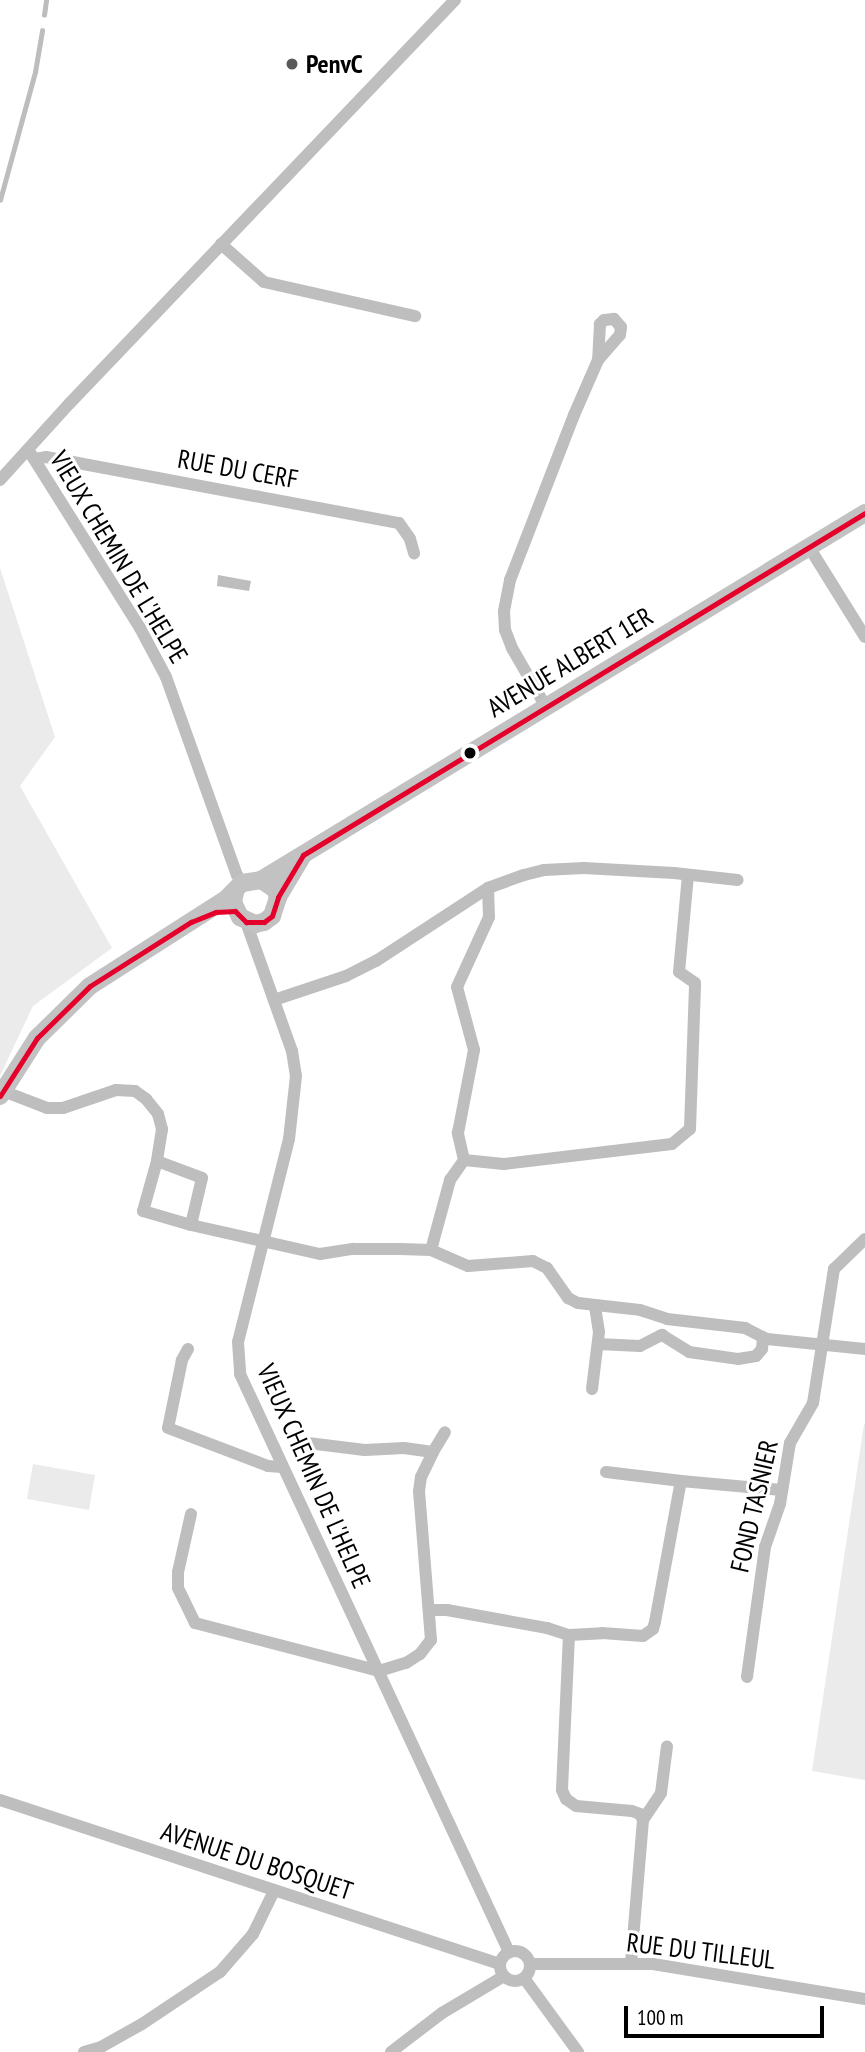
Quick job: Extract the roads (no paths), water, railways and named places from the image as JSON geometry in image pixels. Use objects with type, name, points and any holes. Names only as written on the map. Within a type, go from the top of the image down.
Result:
[{"type":"main road","name":"AVENUE ALBERT 1ER","points":[[1,1093],[37,1038],[60,1012],[90,986],[239,888],[261,880],[287,861],[303,855],[865,513]]},
{"type":"main road","name":"AVENUE ALBERT 1ER","points":[[191,922],[216,912],[248,918],[277,907],[278,897],[303,855]]},
{"type":"main road","points":[[261,880],[269,883],[278,897]]},
{"type":"main road","points":[[239,888],[248,918]]},
{"type":"street","points":[[0,480],[32,455],[69,404],[456,0]]},
{"type":"street","points":[[221,243],[264,282],[415,316]]},
{"type":"street","points":[[546,707],[512,648],[505,630],[504,611],[510,580],[598,359]]},
{"type":"street","name":"RUE DU CERF","points":[[32,455],[399,523],[410,539],[414,553]]},
{"type":"street","name":"VIEUX CHEMIN DE L'HELPE","points":[[32,455],[140,628],[166,677],[237,875],[239,888]]},
{"type":"street","points":[[809,547],[865,637]]},
{"type":"street","points":[[274,1000],[346,976],[376,961],[488,888],[544,870],[584,868],[738,880]]},
{"type":"street","points":[[464,1160],[503,1164],[672,1144],[690,1129],[695,983],[679,972],[688,875]]},
{"type":"street","points":[[431,1250],[450,1180],[464,1160],[458,1133],[474,1050],[457,987],[489,917],[488,888]]},
{"type":"street","name":"VIEUX CHEMIN DE L'HELPE","points":[[248,918],[292,1051],[296,1097],[289,1139],[241,1324],[238,1360],[247,1390],[282,1467],[509,1952]]},
{"type":"street","points":[[1,1093],[47,1108],[63,1108],[116,1090],[135,1091],[146,1098],[158,1114],[162,1129],[157,1161],[143,1211],[191,1225],[320,1254],[353,1249],[431,1250],[468,1266],[533,1261],[547,1268],[568,1298],[595,1307],[640,1310],[662,1318],[745,1328],[763,1337],[865,1349]]},
{"type":"street","points":[[157,1161],[202,1178],[191,1225]]},
{"type":"street","name":"FOND TASNIER","points":[[747,1677],[765,1547],[782,1490],[790,1443],[813,1403],[834,1269],[865,1239]]},
{"type":"street","points":[[592,1389],[598,1344],[595,1307]]},
{"type":"street","points":[[662,1318],[662,1335]]},
{"type":"street","points":[[662,1335],[689,1352],[738,1359],[756,1356],[762,1349],[763,1337]]},
{"type":"street","points":[[598,1344],[640,1346],[662,1335]]},
{"type":"street","points":[[188,1349],[182,1360],[168,1428],[268,1466],[282,1467]]},
{"type":"street","points":[[191,1514],[177,1588],[195,1623],[379,1671],[406,1663],[428,1646],[432,1629],[420,1542],[419,1491],[421,1477],[445,1432]]},
{"type":"street","points":[[308,1443],[365,1450],[404,1448],[433,1452]]},
{"type":"street","points":[[606,1472],[782,1490]]},
{"type":"street","points":[[430,1610],[447,1610],[547,1628],[569,1636],[602,1633],[643,1636],[653,1629],[681,1481]]},
{"type":"street","points":[[569,1636],[562,1790],[566,1799],[576,1806],[632,1811],[640,1814],[643,1820]]},
{"type":"street","points":[[631,1963],[643,1820],[661,1793],[667,1746]]},
{"type":"street","name":"AVENUE DU BOSQUET","points":[[0,1800],[502,1970]]},
{"type":"street","points":[[84,2052],[133,2030],[220,1972],[253,1934],[274,1891]]},
{"type":"street","points":[[391,2052],[502,1970],[509,1952],[523,1952],[530,1964],[524,1978],[515,1981],[502,1970]]},
{"type":"street","name":"RUE DU TILLEUL","points":[[530,1964],[631,1963],[740,1976],[865,1999]]},
{"type":"street","points":[[524,1978],[578,2052]]},
{"type":"waterway","points":[[44,15],[46,0]]},
{"type":"waterway","points":[[0,200],[35,72],[42,31]]},
{"type":"place","name":"PenvC","points":[[292,64]]}]
